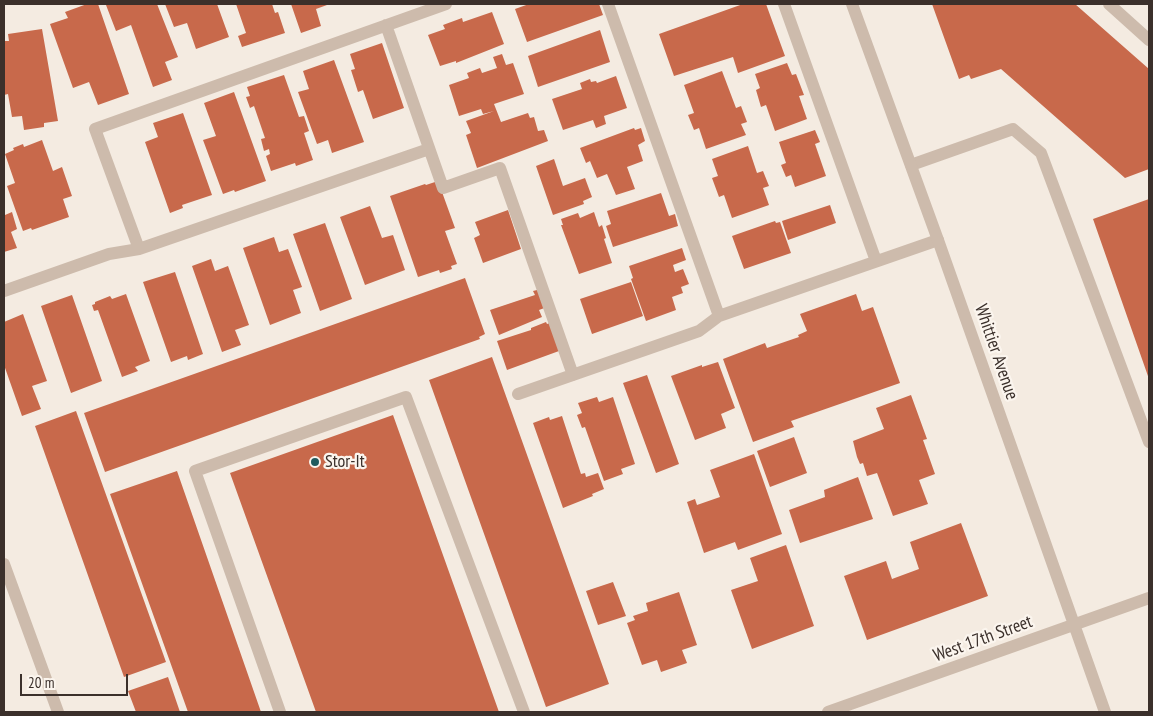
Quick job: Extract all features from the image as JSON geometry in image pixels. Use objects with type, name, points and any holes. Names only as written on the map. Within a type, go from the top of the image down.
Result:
[{"type":"street","points":[[139,249],[95,129],[446,4]]},
{"type":"street","points":[[608,4],[719,316]]},
{"type":"street","points":[[784,4],[876,262]]},
{"type":"street","name":"Whittier Avenue","points":[[852,4],[938,240],[1105,712]]},
{"type":"street","points":[[1109,4],[1149,40]]},
{"type":"street","points":[[386,25],[442,188],[500,168],[573,375]]},
{"type":"street","points":[[911,165],[1013,129],[1041,153],[1149,442]]},
{"type":"street","points":[[4,291],[109,254],[139,249],[429,149]]},
{"type":"street","points":[[518,394],[699,331],[719,316],[938,240]]},
{"type":"street","points":[[280,712],[195,471],[406,397],[524,712]]},
{"type":"street","points":[[4,564],[58,712]]},
{"type":"street","name":"West 17th Street","points":[[828,712],[1149,598]]},
{"type":"building","points":[[87,4],[98,4],[129,94],[98,105],[89,82],[73,88],[50,24],[68,18],[65,12]]},
{"type":"building","points":[[157,4],[178,57],[165,62],[172,80],[153,87],[131,25],[116,31],[106,5]]},
{"type":"building","points":[[165,4],[217,4],[229,37],[196,49],[187,23],[174,27]]},
{"type":"building","points":[[236,4],[272,4],[275,13],[278,12],[285,33],[242,47],[238,36],[246,33]]},
{"type":"building","points":[[291,4],[327,4],[316,9],[321,26],[301,33]]},
{"type":"building","points":[[529,4],[599,4],[603,15],[527,42],[515,9]]},
{"type":"building","points":[[743,4],[766,4],[785,56],[738,73],[733,57],[674,76],[659,34]]},
{"type":"building","points":[[932,4],[1075,4],[1149,69],[1149,169],[1125,178],[1001,69],[971,79],[969,75],[959,79]]},
{"type":"building","points":[[492,12],[504,44],[456,63],[456,61],[440,66],[428,35],[445,29],[443,25],[462,18],[463,22]]},
{"type":"building","points":[[42,29],[58,121],[44,123],[44,127],[24,130],[22,116],[12,117],[8,94],[4,95],[4,41],[9,41],[8,34]]},
{"type":"building","points":[[600,30],[610,62],[538,87],[528,56]]},
{"type":"building","points":[[382,43],[404,108],[373,119],[363,90],[358,92],[351,70],[355,69],[350,54]]},
{"type":"building","points":[[502,54],[506,65],[513,63],[524,94],[494,104],[501,122],[528,113],[530,118],[534,117],[538,131],[544,130],[548,141],[477,168],[466,135],[471,133],[466,121],[494,111],[483,114],[481,109],[459,116],[449,85],[469,78],[467,73],[480,68],[482,73],[497,68],[493,57]]},
{"type":"building","points":[[334,60],[364,142],[332,153],[328,140],[317,144],[298,92],[309,89],[303,71]]},
{"type":"building","points":[[787,63],[792,75],[796,74],[804,95],[799,96],[807,119],[775,131],[766,105],[761,107],[756,90],[760,88],[755,74]]},
{"type":"building","points":[[722,71],[736,108],[741,106],[747,122],[741,124],[746,135],[706,149],[699,128],[694,130],[688,115],[694,113],[684,85]]},
{"type":"building","points":[[284,75],[299,117],[304,116],[309,131],[304,133],[313,160],[296,166],[295,163],[271,171],[266,156],[270,154],[269,149],[264,151],[261,139],[265,138],[254,106],[250,108],[246,97],[250,96],[247,87]]},
{"type":"building","points":[[616,76],[627,108],[604,116],[606,124],[596,128],[593,120],[563,130],[552,99],[582,89],[580,83],[590,79],[591,82],[596,81],[597,83]]},
{"type":"building","points":[[234,92],[266,181],[235,192],[234,190],[223,194],[203,140],[216,136],[204,103]]},
{"type":"building","points":[[183,113],[212,195],[182,205],[183,208],[170,213],[145,142],[158,137],[153,123]]},
{"type":"building","points":[[634,128],[635,130],[641,128],[645,141],[638,145],[643,161],[627,167],[635,189],[616,195],[607,174],[597,178],[590,161],[586,163],[580,148]]},
{"type":"building","points":[[815,130],[820,142],[815,144],[826,176],[795,187],[791,175],[786,177],[781,165],[786,163],[779,142]]},
{"type":"building","points":[[42,140],[53,171],[62,167],[72,196],[63,199],[69,217],[32,230],[31,228],[23,231],[7,186],[15,183],[5,154],[23,144],[24,147]]},
{"type":"building","points":[[748,146],[757,173],[763,171],[769,186],[763,188],[769,205],[732,218],[724,195],[719,197],[712,178],[718,176],[712,159]]},
{"type":"building","points":[[554,159],[563,186],[585,178],[592,197],[583,201],[584,204],[553,215],[536,166]]},
{"type":"building","points":[[438,181],[455,228],[445,231],[457,264],[451,266],[452,269],[440,273],[439,270],[418,277],[390,196]]},
{"type":"building","points":[[661,193],[669,216],[675,214],[678,226],[613,247],[606,226],[611,224],[607,211]]},
{"type":"building","points":[[1149,199],[1149,379],[1093,219]]},
{"type":"building","points":[[830,205],[836,223],[788,240],[782,221]]},
{"type":"building","points":[[370,206],[382,238],[393,235],[405,270],[365,285],[340,217]]},
{"type":"building","points":[[508,210],[521,249],[483,263],[474,238],[480,235],[475,222]]},
{"type":"building","points":[[4,211],[5,215],[12,212],[17,229],[11,232],[17,248],[4,252]]},
{"type":"building","points":[[594,212],[599,227],[602,225],[606,238],[604,239],[612,263],[579,274],[561,225],[563,225],[561,219],[578,213],[580,218]]},
{"type":"building","points":[[775,221],[776,223],[780,222],[791,253],[744,269],[732,236]]},
{"type":"building","points":[[325,223],[352,299],[320,311],[293,234]]},
{"type":"building","points":[[274,237],[279,252],[288,249],[302,287],[293,290],[301,313],[270,325],[243,248]]},
{"type":"building","points":[[682,248],[686,260],[673,265],[675,272],[683,269],[689,284],[681,287],[683,293],[672,297],[676,310],[646,321],[631,279],[633,278],[629,266]]},
{"type":"building","points":[[211,259],[215,271],[228,266],[249,325],[235,330],[241,345],[222,352],[192,266]]},
{"type":"building","points":[[175,272],[203,354],[188,360],[187,356],[171,362],[143,282]]},
{"type":"building","points":[[465,278],[485,334],[479,337],[480,339],[105,472],[84,413]]},
{"type":"building","points":[[631,282],[643,316],[592,334],[580,299]]},
{"type":"building","points":[[541,289],[547,307],[539,310],[542,317],[499,335],[490,310],[535,295],[533,291]]},
{"type":"building","points":[[126,294],[150,361],[135,367],[138,371],[122,377],[98,310],[94,311],[92,305],[110,296],[112,299]]},
{"type":"building","points":[[856,294],[862,311],[873,307],[900,383],[791,421],[794,427],[753,442],[723,359],[765,343],[767,348],[799,337],[798,335],[807,331],[800,314]]},
{"type":"building","points":[[72,295],[102,381],[71,393],[41,306]]},
{"type":"building","points":[[23,314],[47,381],[32,386],[41,409],[22,416],[4,365],[4,322]]},
{"type":"building","points":[[546,322],[547,324],[553,322],[559,351],[507,370],[497,341],[531,330],[531,328]]},
{"type":"building","points":[[492,357],[609,684],[546,707],[429,380]]},
{"type":"building","points":[[718,362],[735,408],[721,414],[726,428],[695,440],[671,376],[702,365],[702,367]]},
{"type":"building","points":[[647,375],[679,464],[656,473],[623,383]]},
{"type":"building","points":[[911,395],[927,439],[923,440],[935,474],[919,480],[928,504],[893,516],[877,473],[867,476],[863,463],[860,464],[857,457],[853,441],[884,429],[876,408]]},
{"type":"building","points":[[597,397],[599,402],[613,397],[635,464],[621,469],[623,474],[604,481],[585,427],[582,428],[577,415],[582,413],[578,403]]},
{"type":"building","points":[[76,411],[166,662],[124,677],[35,426]]},
{"type":"building","points":[[393,415],[499,712],[316,712],[230,473]]},
{"type":"building","points":[[562,416],[581,474],[585,473],[586,477],[598,473],[604,489],[592,494],[593,496],[563,508],[533,423],[549,417],[550,420]]},
{"type":"building","points":[[794,437],[807,473],[770,487],[757,451]]},
{"type":"building","points":[[754,454],[782,534],[738,550],[735,542],[704,553],[687,502],[695,499],[697,505],[720,497],[710,470]]},
{"type":"building","points":[[177,471],[261,712],[188,712],[110,494]]},
{"type":"building","points":[[858,477],[873,519],[800,543],[789,510],[825,497],[824,490]]},
{"type":"building","points":[[961,523],[988,596],[867,640],[844,576],[886,561],[892,579],[919,569],[910,542]]},
{"type":"building","points":[[786,545],[814,626],[752,649],[731,590],[758,581],[750,558]]},
{"type":"building","points":[[613,582],[626,616],[598,625],[586,591]]},
{"type":"building","points":[[679,592],[697,645],[682,650],[687,663],[661,672],[657,660],[642,665],[627,623],[635,620],[633,616],[648,611],[646,603]]},
{"type":"building","points":[[168,677],[180,712],[136,712],[128,691]]},
{"type":"place","name":"Stor-It","points":[[315,462]]}]
